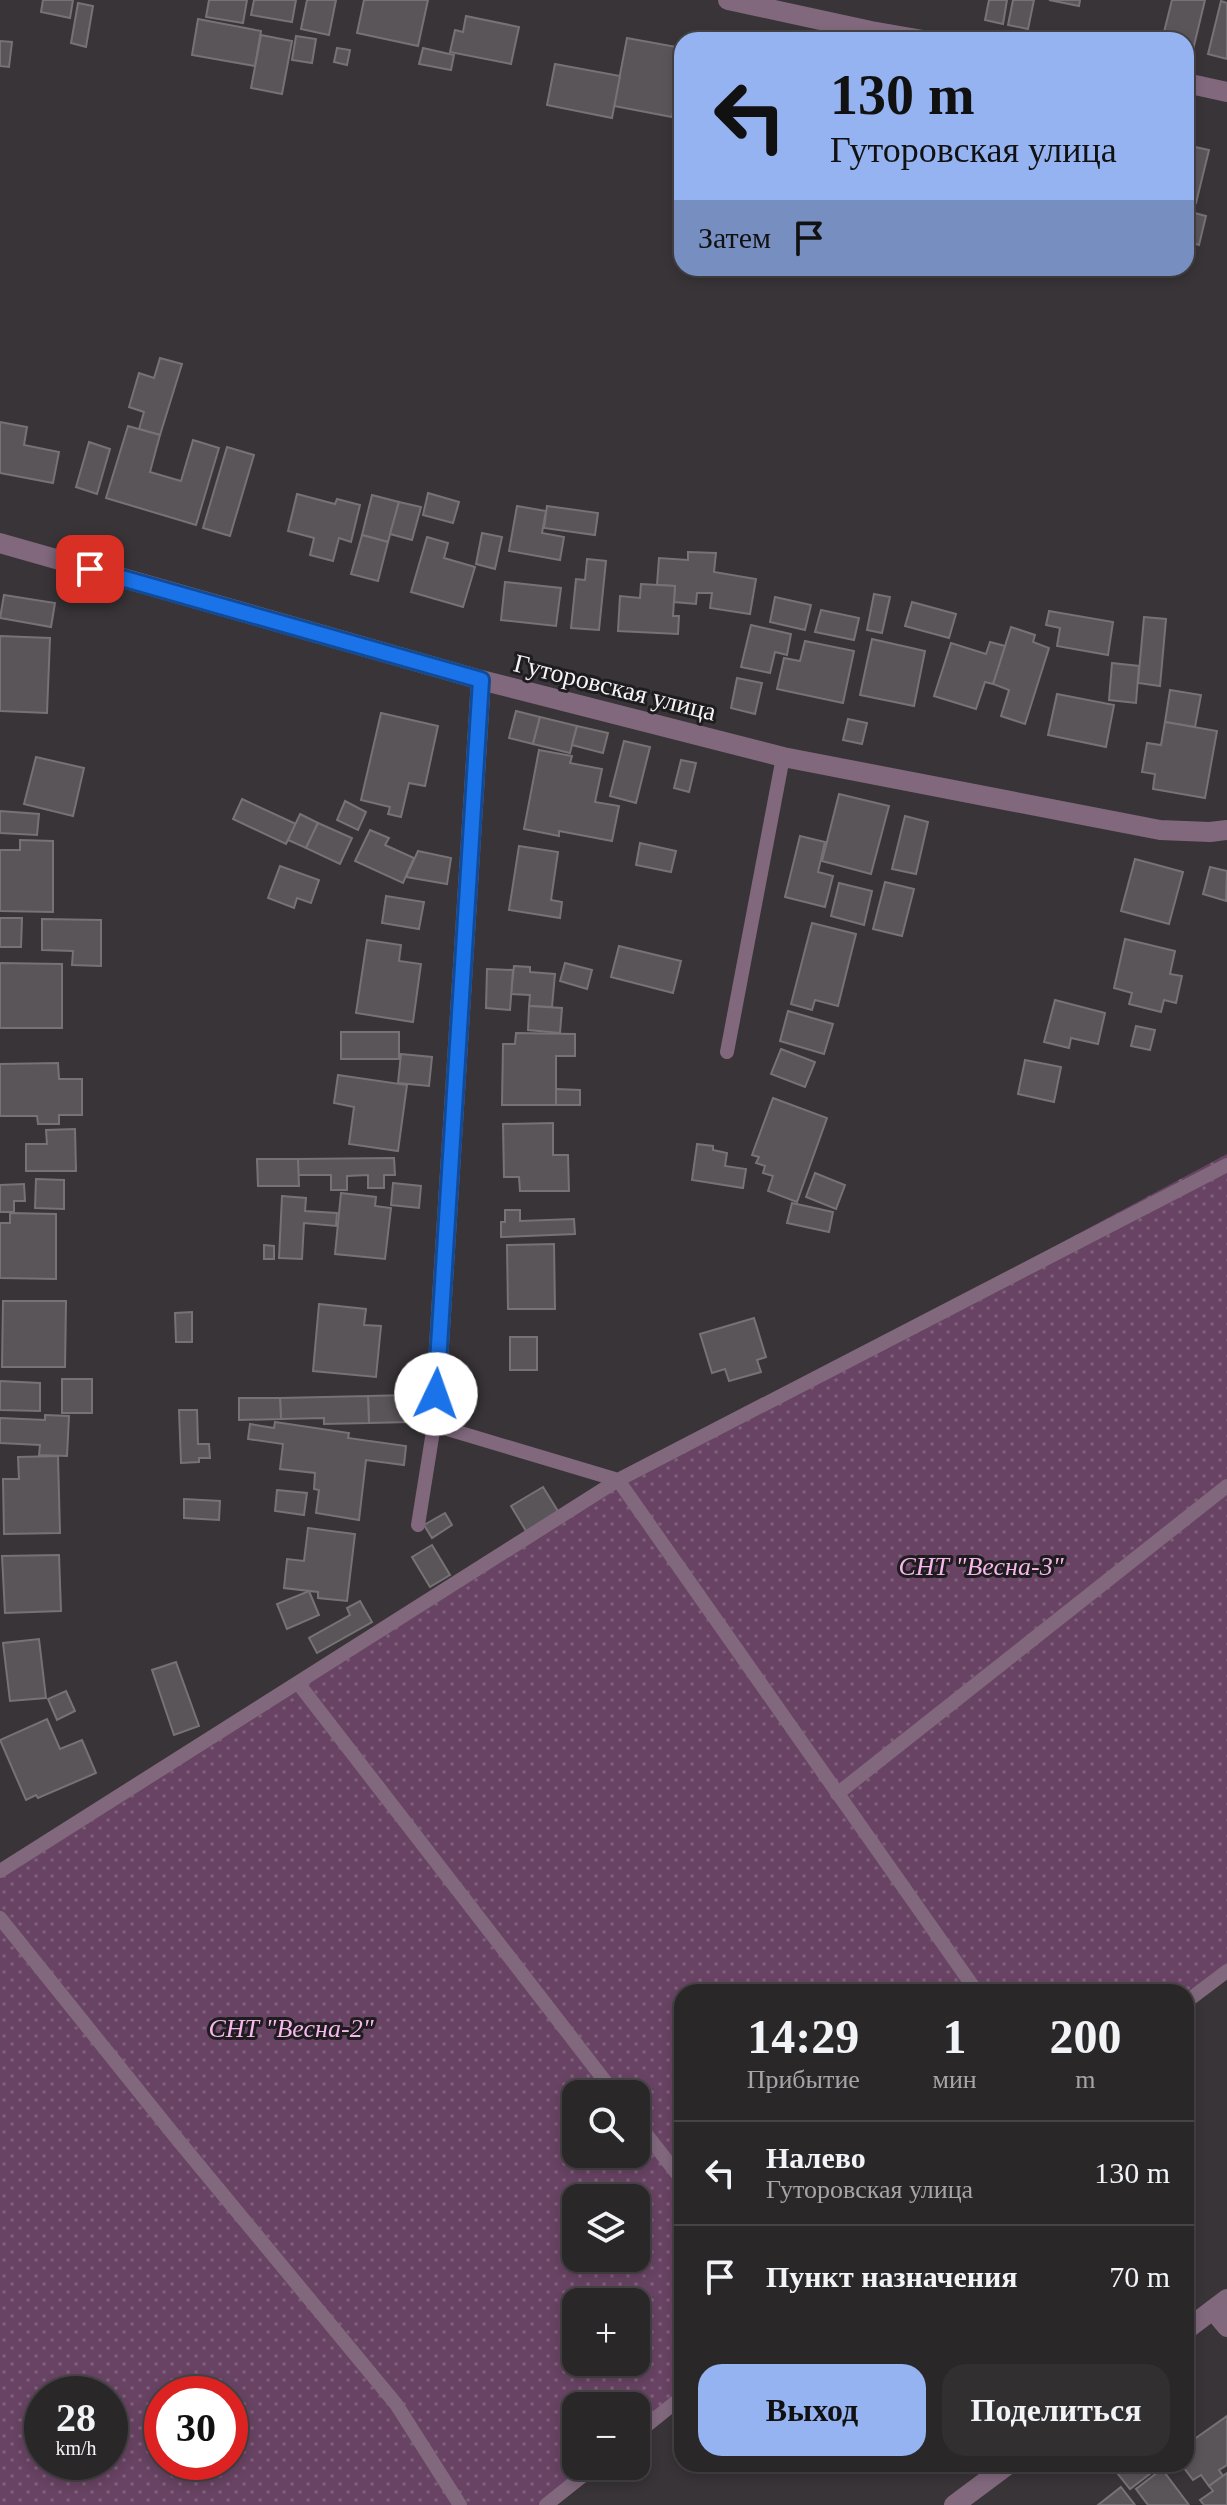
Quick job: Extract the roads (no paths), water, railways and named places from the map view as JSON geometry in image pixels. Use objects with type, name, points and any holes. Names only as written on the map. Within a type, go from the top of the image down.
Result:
[{"type":"street","points":[[728,0],[877,32]]},
{"type":"street","points":[[1194,85],[1227,92]]},
{"type":"street","name":"Гуторовская улица","points":[[0,543],[481,680],[783,757],[1160,830],[1227,830]]},
{"type":"street","points":[[434,1425],[481,680]]},
{"type":"street","points":[[1194,2324],[1220,2304],[1227,2327]]},
{"type":"street","points":[[954,2505],[998,2472]]},
{"type":"lane","points":[[727,1052],[783,757]]},
{"type":"lane","points":[[0,1871],[618,1480],[1227,1165]]},
{"type":"lane","points":[[418,1525],[434,1425],[618,1480],[971,1984]]},
{"type":"lane","points":[[837,1794],[1227,1486]]},
{"type":"lane","points":[[298,1683],[604,2080]]},
{"type":"lane","points":[[0,1918],[396,2404],[460,2505]]},
{"type":"lane","points":[[1194,1996],[1227,1971]]},
{"type":"lane","points":[[650,2139],[674,2170]]},
{"type":"lane","points":[[650,2423],[674,2403]]},
{"type":"lane","points":[[546,2505],[577,2480]]},
{"type":"park label","name":"СНТ \"Весна-3\"","points":[[981,1566]]},
{"type":"park label","name":"СНТ \"Весна-2\"","points":[[291,2028]]}]
